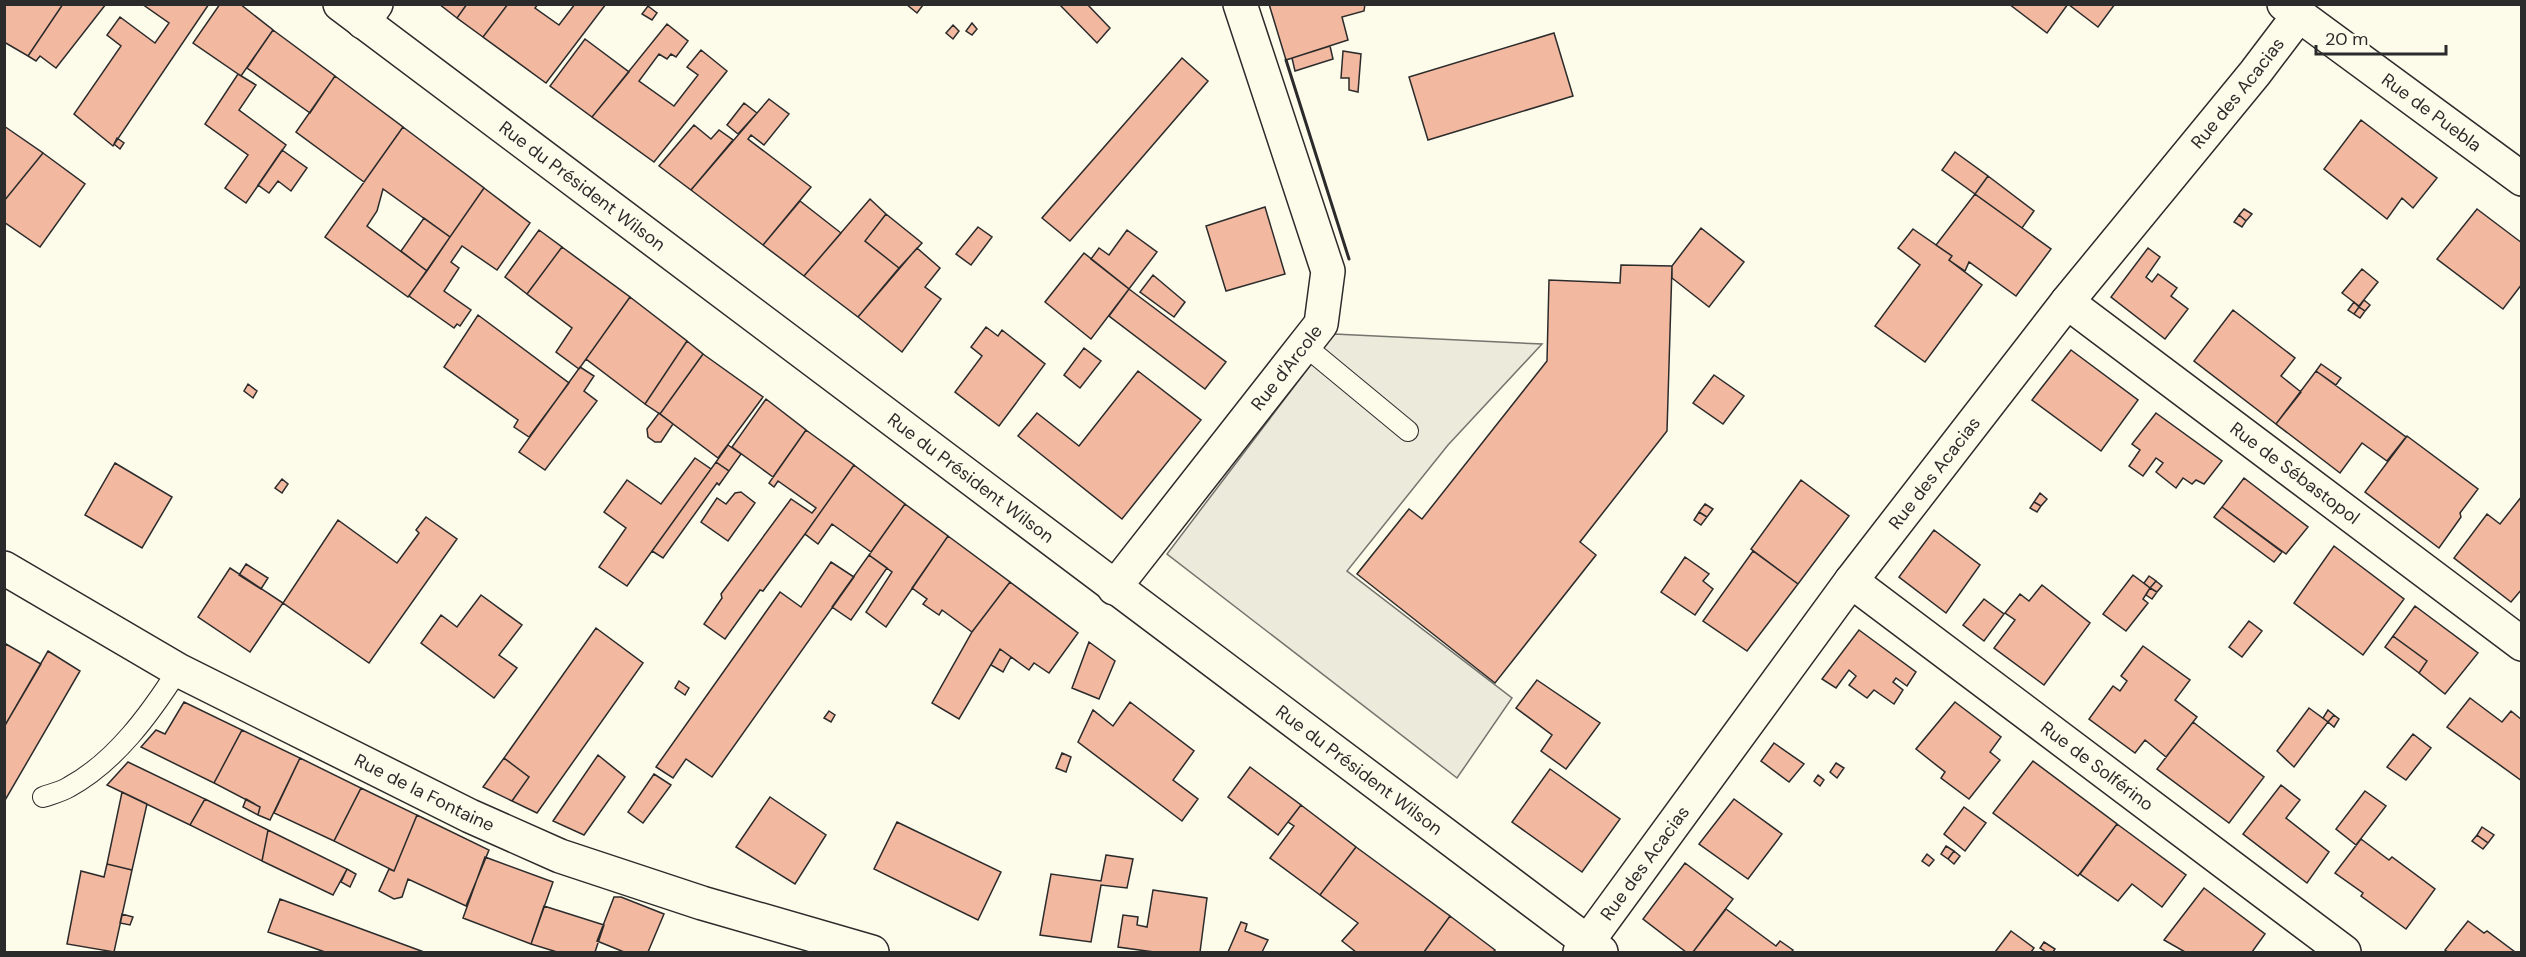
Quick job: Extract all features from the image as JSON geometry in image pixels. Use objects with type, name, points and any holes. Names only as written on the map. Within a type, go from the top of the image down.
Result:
[{"type":"street","name":"Rue d'Arcole","points":[[1114,588],[1321,324],[1328,271],[1240,4]]},
{"type":"street","name":"Rue de Puebla","points":[[2293,8],[2522,179]]},
{"type":"street","name":"Rue des Acacias","points":[[1589,949],[1851,581],[2067,302],[2255,73],[2293,8]]},
{"type":"street","name":"Rue du Président Wilson","points":[[360,10],[1589,949]]},
{"type":"street","name":"Rue de Sébastopol","points":[[2067,302],[2522,644]]},
{"type":"street","name":"Rue de la Fontaine","points":[[4,568],[178,670],[470,816],[560,856],[702,903],[872,952]]},
{"type":"street","name":"Rue de Solférino","points":[[1851,581],[2344,952]]},
{"type":"lane","points":[[1304,345],[1408,431]]},
{"type":"lane","points":[[43,797],[68,788],[98,768],[138,726],[178,670]]},
{"type":"shaded area","points":[[1334,334],[1542,344],[1448,445],[1347,571],[1512,698],[1457,778],[1167,554]]},
{"type":"building","points":[[4,4],[63,4],[28,56],[4,42]]},
{"type":"building","points":[[63,4],[106,4],[56,68],[40,56],[36,61],[28,56]]},
{"type":"building","points":[[142,4],[209,4],[113,146],[74,114],[121,46],[107,35],[120,17],[155,43],[169,23]]},
{"type":"building","points":[[220,4],[240,4],[273,30],[241,76],[193,43]]},
{"type":"building","points":[[439,4],[467,4],[457,18]]},
{"type":"building","points":[[467,4],[508,4],[483,37],[457,18]]},
{"type":"building","points":[[508,4],[538,4],[535,8],[559,25],[575,4],[606,4],[546,83],[483,37]]},
{"type":"building","points":[[906,4],[922,4],[923,5],[917,13]]},
{"type":"building","points":[[1059,4],[1087,4],[1110,28],[1097,43]]},
{"type":"building","points":[[1269,4],[1365,4],[1364,11],[1342,17],[1348,40],[1286,60]]},
{"type":"building","points":[[2009,4],[2068,4],[2047,33]]},
{"type":"building","points":[[2068,4],[2115,4],[2098,27]]},
{"type":"building","points":[[648,6],[657,13],[652,20],[642,14]]},
{"type":"building","points":[[972,23],[977,29],[972,35],[966,31]]},
{"type":"building","points":[[667,24],[688,41],[676,57],[671,54],[667,59],[659,54],[639,81],[674,106],[698,75],[687,67],[701,50],[727,71],[654,162],[592,117]]},
{"type":"building","points":[[953,25],[959,31],[953,39],[946,33]]},
{"type":"building","points":[[273,30],[335,76],[310,113],[247,68]]},
{"type":"building","points":[[1554,33],[1573,96],[1428,140],[1409,77]]},
{"type":"building","points":[[585,39],[629,72],[592,117],[550,86]]},
{"type":"building","points":[[1330,46],[1333,59],[1295,71],[1292,58]]},
{"type":"building","points":[[1343,51],[1361,54],[1358,92],[1349,90],[1349,78],[1341,78]]},
{"type":"building","points":[[1182,58],[1208,81],[1070,241],[1042,218]]},
{"type":"building","points":[[238,74],[256,85],[239,110],[286,145],[246,203],[225,188],[248,155],[205,124]]},
{"type":"building","points":[[335,76],[403,127],[364,182],[296,132]]},
{"type":"building","points":[[769,99],[789,114],[764,145],[751,135],[748,139],[811,187],[763,245],[691,190]]},
{"type":"building","points":[[744,103],[757,113],[738,134],[727,125]]},
{"type":"building","points":[[2361,120],[2437,178],[2413,208],[2402,198],[2387,219],[2324,169]]},
{"type":"building","points":[[694,125],[711,139],[719,130],[733,140],[691,190],[659,166]]},
{"type":"building","points":[[4,126],[43,153],[4,201]]},
{"type":"building","points":[[403,127],[484,188],[450,237],[383,189],[377,211],[367,226],[427,271],[408,297],[325,237]]},
{"type":"building","points":[[117,138],[124,143],[120,149],[114,144]]},
{"type":"building","points":[[282,150],[307,168],[291,191],[278,181],[269,193],[258,185]]},
{"type":"building","points":[[1955,152],[1988,176],[1975,194],[1942,170]]},
{"type":"building","points":[[43,153],[85,184],[40,247],[4,222],[4,201]]},
{"type":"building","points":[[1988,176],[2034,211],[2022,228],[1975,194]]},
{"type":"building","points":[[484,188],[530,223],[497,270],[462,246],[451,262],[459,268],[444,291],[471,310],[460,326],[457,324],[454,328],[409,296]]},
{"type":"building","points":[[1975,194],[2051,249],[2016,296],[1969,262],[1965,271],[1949,260],[1952,256],[1936,245]]},
{"type":"building","points":[[870,199],[886,214],[865,241],[899,268],[858,317],[804,276]]},
{"type":"building","points":[[800,201],[841,233],[804,276],[763,245]]},
{"type":"building","points":[[1265,207],[1285,274],[1226,291],[1206,226]]},
{"type":"building","points":[[2244,209],[2252,214],[2246,221],[2239,215]]},
{"type":"building","points":[[2477,209],[2522,243],[2522,284],[2503,309],[2437,259]]},
{"type":"building","points":[[886,214],[922,243],[899,268],[865,241]]},
{"type":"building","points":[[2239,215],[2246,221],[2242,227],[2234,222]]},
{"type":"building","points":[[424,218],[450,237],[427,271],[401,251]]},
{"type":"building","points":[[978,227],[992,237],[971,265],[956,254]]},
{"type":"building","points":[[1701,228],[1744,262],[1709,307],[1672,278],[1672,266]]},
{"type":"building","points":[[1913,229],[1952,256],[1949,260],[1982,285],[1925,362],[1875,326],[1920,265],[1898,248]]},
{"type":"building","points":[[539,230],[562,247],[527,294],[505,277]]},
{"type":"building","points":[[1127,230],[1157,252],[1129,289],[1091,259],[1099,248],[1109,255]]},
{"type":"building","points":[[562,247],[630,297],[579,369],[556,352],[572,328],[527,294]]},
{"type":"building","points":[[917,248],[940,268],[925,287],[941,299],[902,352],[858,317]]},
{"type":"building","points":[[2148,248],[2160,257],[2146,277],[2152,282],[2158,274],[2177,288],[2171,296],[2188,309],[2165,339],[2111,297]]},
{"type":"building","points":[[1084,253],[1129,289],[1091,339],[1045,302]]},
{"type":"building","points":[[1621,265],[1672,266],[1667,431],[1580,542],[1596,555],[1495,683],[1357,574],[1409,509],[1422,519],[1547,361],[1549,280],[1620,283]]},
{"type":"building","points":[[2362,269],[2378,282],[2359,306],[2342,293]]},
{"type":"building","points":[[1153,275],[1185,302],[1174,317],[1140,292]]},
{"type":"building","points":[[1129,289],[1226,362],[1205,389],[1109,316]]},
{"type":"building","points":[[630,297],[687,341],[645,404],[586,359]]},
{"type":"building","points":[[2364,300],[2370,305],[2365,311],[2359,307]]},
{"type":"building","points":[[2354,302],[2359,307],[2354,314],[2348,310]]},
{"type":"building","points":[[2359,307],[2365,311],[2360,318],[2354,314]]},
{"type":"building","points":[[2233,310],[2295,358],[2281,376],[2301,392],[2276,424],[2194,361]]},
{"type":"building","points":[[478,315],[569,383],[529,437],[514,427],[518,420],[444,367]]},
{"type":"building","points":[[986,327],[998,336],[1002,330],[1045,364],[999,426],[955,392],[982,356],[971,347]]},
{"type":"building","points":[[687,341],[703,354],[660,414],[645,404]]},
{"type":"building","points":[[1084,348],[1101,361],[1080,388],[1064,375]]},
{"type":"building","points":[[2071,350],[2138,400],[2101,451],[2032,400]]},
{"type":"building","points":[[703,354],[763,397],[718,458],[660,414]]},
{"type":"building","points":[[2321,364],[2341,378],[2336,385],[2316,371]]},
{"type":"building","points":[[580,367],[594,376],[584,391],[597,401],[545,470],[519,452]]},
{"type":"building","points":[[1138,371],[1201,420],[1122,519],[1018,436],[1037,413],[1079,446]]},
{"type":"building","points":[[2316,371],[2406,437],[2387,461],[2362,443],[2340,473],[2276,424]]},
{"type":"building","points":[[1714,375],[1744,396],[1723,424],[1693,403]]},
{"type":"building","points":[[248,384],[257,391],[253,398],[244,391]]},
{"type":"building","points":[[766,399],[806,430],[773,477],[732,447]]},
{"type":"building","points":[[659,413],[673,424],[661,442],[655,442],[648,437],[647,429]]},
{"type":"building","points":[[2156,413],[2222,461],[2204,484],[2196,480],[2192,484],[2183,478],[2176,488],[2156,472],[2163,463],[2156,458],[2143,476],[2129,466],[2140,450],[2132,444]]},
{"type":"building","points":[[806,430],[854,465],[763,591],[760,590],[725,639],[704,624],[722,598],[721,594],[791,499],[812,513],[816,508],[778,481],[774,487],[769,483]]},
{"type":"building","points":[[2407,436],[2478,489],[2439,548],[2365,492]]},
{"type":"building","points":[[728,445],[741,454],[729,471],[716,462]]},
{"type":"building","points":[[695,458],[711,469],[627,586],[599,567],[626,528],[604,512],[627,480],[661,504]]},
{"type":"building","points":[[716,462],[729,471],[719,485],[717,483],[663,558],[652,551]]},
{"type":"building","points":[[115,463],[172,497],[142,548],[85,515]]},
{"type":"building","points":[[854,465],[905,504],[871,552],[832,524],[818,544],[805,534]]},
{"type":"building","points":[[2244,478],[2308,527],[2286,554],[2222,507]]},
{"type":"building","points":[[282,479],[288,484],[282,493],[275,488]]},
{"type":"building","points":[[1801,480],[1849,516],[1798,584],[1751,549]]},
{"type":"building","points":[[741,492],[755,503],[728,541],[701,522],[717,498],[726,504],[735,493]]},
{"type":"building","points":[[2040,493],[2047,499],[2041,506],[2034,502]]},
{"type":"building","points":[[2522,496],[2522,589],[2511,602],[2454,558],[2487,514],[2500,524]]},
{"type":"building","points":[[2034,502],[2041,506],[2037,512],[2030,508]]},
{"type":"building","points":[[905,504],[948,536],[886,627],[866,612],[892,572],[869,555]]},
{"type":"building","points":[[1705,504],[1713,509],[1707,517],[1699,512]]},
{"type":"building","points":[[2222,507],[2282,552],[2274,562],[2214,517]]},
{"type":"building","points":[[1699,512],[1707,517],[1701,525],[1694,520]]},
{"type":"building","points":[[426,517],[457,539],[369,663],[283,603],[338,520],[397,563],[419,533],[416,530]]},
{"type":"building","points":[[1934,530],[1980,565],[1946,613],[1899,577]]},
{"type":"building","points":[[948,536],[1010,582],[972,632],[942,610],[939,615],[923,604],[927,599],[912,588]]},
{"type":"building","points":[[2334,546],[2404,599],[2363,655],[2294,603]]},
{"type":"building","points":[[1753,551],[1798,584],[1747,651],[1703,621]]},
{"type":"building","points":[[869,555],[887,568],[851,620],[832,607]]},
{"type":"building","points":[[1685,557],[1709,574],[1703,581],[1713,589],[1695,615],[1661,592]]},
{"type":"building","points":[[831,562],[854,577],[712,777],[686,759],[673,778],[656,767],[780,592],[801,607]]},
{"type":"building","points":[[246,564],[268,578],[261,589],[239,575]]},
{"type":"building","points":[[230,568],[283,603],[250,652],[198,617]]},
{"type":"building","points":[[2133,575],[2150,588],[2143,599],[2148,603],[2126,631],[2103,614]]},
{"type":"building","points":[[2149,576],[2156,581],[2150,588],[2144,583]]},
{"type":"building","points":[[2156,581],[2162,586],[2157,592],[2150,588]]},
{"type":"building","points":[[1010,582],[1078,633],[1049,673],[1034,663],[1029,670],[1000,649],[959,719],[932,703],[972,632]]},
{"type":"building","points":[[2042,585],[2090,623],[2044,685],[1994,648],[2015,620],[2005,613],[2020,594],[2029,601]]},
{"type":"building","points":[[2150,588],[2157,592],[2152,599],[2146,595]]},
{"type":"building","points":[[481,595],[522,625],[499,655],[517,668],[494,698],[421,643],[441,615],[457,627]]},
{"type":"building","points":[[1984,599],[2004,614],[1984,641],[1963,625]]},
{"type":"building","points":[[2415,606],[2478,653],[2445,694],[2419,673],[2427,661],[2393,636]]},
{"type":"building","points":[[2249,621],[2262,631],[2242,657],[2229,647]]},
{"type":"building","points":[[596,628],[643,663],[537,813],[512,801],[529,777],[504,758]]},
{"type":"building","points":[[1859,630],[1916,672],[1907,686],[1896,678],[1893,682],[1903,690],[1894,704],[1874,690],[1867,698],[1849,685],[1856,676],[1849,670],[1836,688],[1822,679]]},
{"type":"building","points":[[2393,636],[2427,661],[2419,673],[2385,647]]},
{"type":"building","points":[[1089,642],[1115,661],[1099,699],[1072,688]]},
{"type":"building","points":[[6,644],[41,664],[4,727],[4,647]]},
{"type":"building","points":[[2143,646],[2190,680],[2175,700],[2197,717],[2166,757],[2145,740],[2135,753],[2089,719],[2113,686],[2120,691],[2127,681],[2121,676]]},
{"type":"building","points":[[1000,649],[1011,657],[1003,672],[991,665]]},
{"type":"building","points":[[48,651],[80,671],[4,802],[4,727]]},
{"type":"building","points":[[1537,680],[1600,723],[1566,769],[1541,751],[1552,735],[1516,708]]},
{"type":"building","points":[[679,681],[689,688],[685,695],[675,688]]},
{"type":"building","points":[[2470,698],[2502,722],[2511,711],[2522,720],[2522,781],[2447,727]]},
{"type":"building","points":[[184,702],[242,730],[214,783],[141,747],[156,730],[165,734]]},
{"type":"building","points":[[1130,702],[1194,751],[1173,780],[1198,799],[1182,821],[1078,742],[1093,710],[1113,726]]},
{"type":"building","points":[[1955,702],[2001,737],[1990,752],[2000,760],[1969,799],[1941,778],[1945,772],[1916,749]]},
{"type":"building","points":[[2309,708],[2328,722],[2294,767],[2277,751]]},
{"type":"building","points":[[2328,710],[2334,715],[2328,722],[2323,718]]},
{"type":"building","points":[[829,711],[835,715],[831,722],[824,718]]},
{"type":"building","points":[[2334,715],[2339,719],[2334,727],[2328,722]]},
{"type":"building","points":[[2193,722],[2264,777],[2229,823],[2157,769]]},
{"type":"building","points":[[242,730],[300,758],[270,820],[258,815],[260,807],[214,783]]},
{"type":"building","points":[[2413,734],[2431,748],[2406,780],[2387,767]]},
{"type":"building","points":[[1774,743],[1804,764],[1789,782],[1761,761]]},
{"type":"building","points":[[1062,753],[1071,757],[1066,772],[1056,768]]},
{"type":"building","points":[[598,755],[625,777],[584,835],[553,821]]},
{"type":"building","points":[[300,758],[361,788],[334,841],[274,813]]},
{"type":"building","points":[[504,758],[529,777],[512,801],[483,787]]},
{"type":"building","points":[[2033,761],[2117,824],[2078,876],[1993,813]]},
{"type":"building","points":[[128,762],[205,799],[190,825],[107,785]]},
{"type":"building","points":[[1836,763],[1844,768],[1837,778],[1830,772]]},
{"type":"building","points":[[1250,767],[1301,805],[1278,835],[1228,797]]},
{"type":"building","points":[[1550,769],[1620,819],[1582,872],[1512,822]]},
{"type":"building","points":[[654,774],[671,785],[643,823],[628,812]]},
{"type":"building","points":[[1818,775],[1824,780],[1820,786],[1814,781]]},
{"type":"building","points":[[2281,785],[2300,800],[2286,818],[2329,852],[2307,883],[2243,834]]},
{"type":"building","points":[[361,788],[417,815],[394,871],[334,841]]},
{"type":"building","points":[[2365,791],[2386,806],[2356,845],[2336,829]]},
{"type":"building","points":[[122,792],[147,804],[132,870],[107,864]]},
{"type":"building","points":[[770,797],[826,835],[795,884],[736,847]]},
{"type":"building","points":[[205,799],[268,830],[262,861],[190,825]]},
{"type":"building","points":[[246,799],[260,807],[258,815],[243,807]]},
{"type":"building","points":[[1734,799],[1782,834],[1748,879],[1699,844]]},
{"type":"building","points":[[1301,805],[1356,847],[1320,895],[1270,858],[1294,826],[1288,822]]},
{"type":"building","points":[[1964,807],[1986,823],[1965,851],[1944,834]]},
{"type":"building","points":[[417,815],[489,850],[466,906],[408,879],[402,897],[394,899],[379,891],[389,869],[394,871]]},
{"type":"building","points":[[897,822],[1001,872],[978,920],[874,869]]},
{"type":"building","points":[[2117,824],[2186,875],[2162,907],[2132,884],[2118,901],[2080,874]]},
{"type":"building","points":[[2482,827],[2494,835],[2488,843],[2477,835]]},
{"type":"building","points":[[268,830],[347,869],[333,895],[262,861]]},
{"type":"building","points":[[2477,835],[2488,843],[2483,849],[2472,841]]},
{"type":"building","points":[[2361,839],[2389,860],[2392,857],[2435,889],[2406,929],[2361,896],[2363,893],[2335,873]]},
{"type":"building","points":[[1946,846],[1954,851],[1948,859],[1941,854]]},
{"type":"building","points":[[1356,847],[1450,916],[1424,952],[1356,952],[1342,941],[1358,923],[1320,895]]},
{"type":"building","points":[[1954,851],[1960,856],[1954,864],[1948,859]]},
{"type":"building","points":[[1927,854],[1934,860],[1929,866],[1922,861]]},
{"type":"building","points":[[1106,855],[1133,859],[1127,888],[1101,885],[1091,942],[1040,935],[1051,874],[1101,881]]},
{"type":"building","points":[[485,857],[553,882],[531,944],[463,918]]},
{"type":"building","points":[[1685,863],[1733,899],[1693,952],[1686,952],[1643,919]]},
{"type":"building","points":[[107,864],[132,870],[114,952],[67,944],[81,871],[104,877]]},
{"type":"building","points":[[347,869],[356,874],[350,887],[341,882]]},
{"type":"building","points":[[2204,888],[2265,934],[2252,952],[2185,952],[2164,940]]},
{"type":"building","points":[[1153,890],[1207,898],[1200,952],[1154,952],[1118,947],[1123,915],[1138,917],[1137,925],[1147,927]]},
{"type":"building","points":[[614,897],[621,897],[664,914],[648,952],[624,952],[597,941]]},
{"type":"building","points":[[280,899],[424,952],[325,952],[268,932]]},
{"type":"building","points":[[544,906],[604,925],[595,952],[557,952],[531,944]]},
{"type":"building","points":[[1726,909],[1776,946],[1780,941],[1793,950],[1791,952],[1693,952]]},
{"type":"building","points":[[122,914],[133,917],[130,925],[120,923]]},
{"type":"building","points":[[1450,916],[1495,950],[1493,952],[1424,952]]},
{"type":"building","points":[[2468,921],[2484,933],[2487,931],[2515,952],[2448,952],[2445,950]]},
{"type":"building","points":[[1241,922],[1247,924],[1245,931],[1268,940],[1262,952],[1228,952]]},
{"type":"building","points":[[2011,931],[2034,948],[2031,952],[1995,952]]},
{"type":"building","points":[[2044,942],[2055,949],[2053,952],[2046,952],[2040,948]]},
{"type":"wall","points":[[1286,60],[1349,259]]}]
